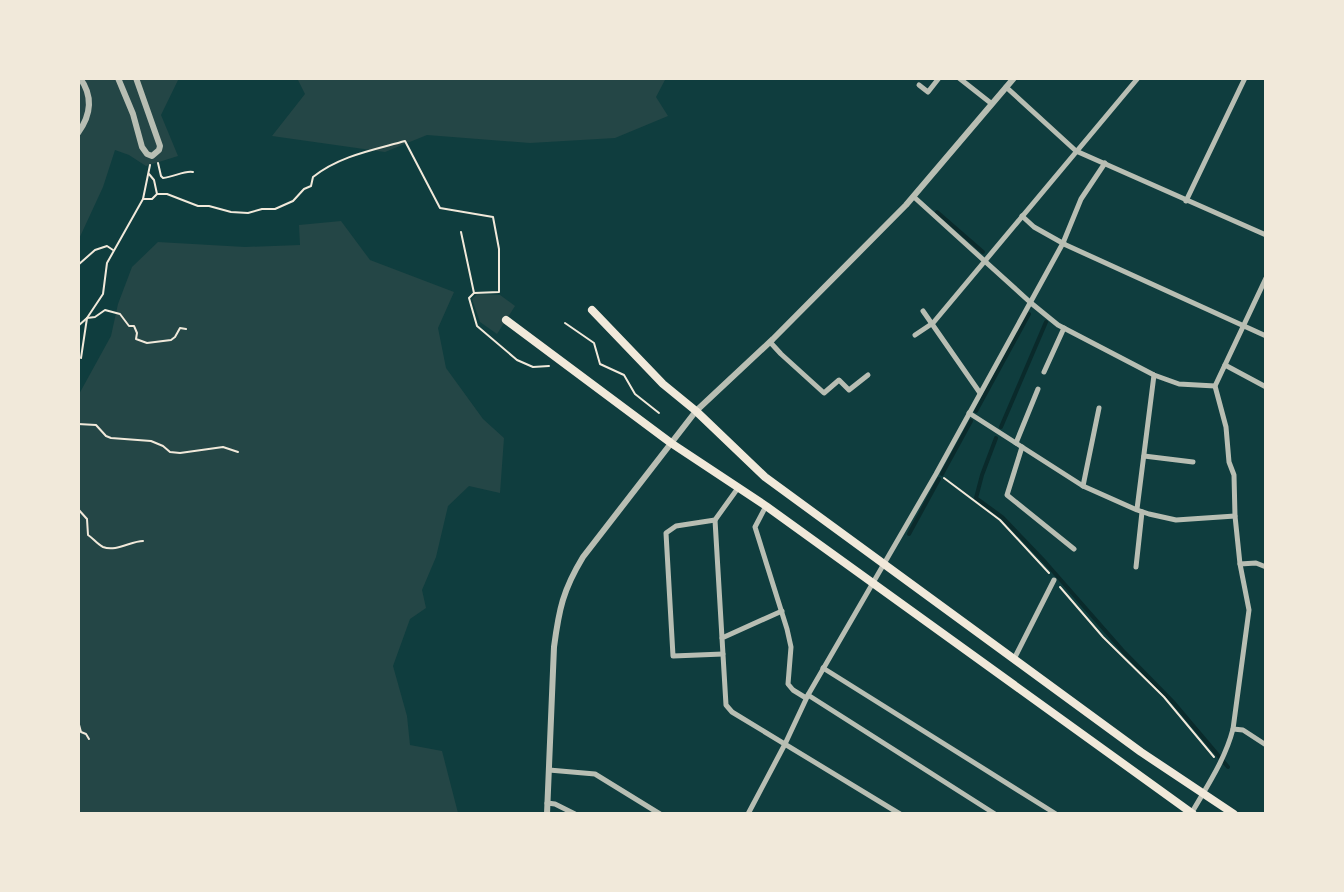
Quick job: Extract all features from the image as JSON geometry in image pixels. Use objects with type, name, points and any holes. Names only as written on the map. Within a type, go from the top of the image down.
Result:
[{"type":"highway","points":[[592,310],[663,384],[765,477],[1141,752],[1234,814]]},
{"type":"highway","points":[[506,320],[671,443],[766,506],[1192,814]]},
{"type":"street","points":[[78,133],[89,110],[88,91],[80,78]]},
{"type":"street","points":[[118,78],[142,147],[147,154],[154,155],[160,146],[136,78]]},
{"type":"street","points":[[919,85],[928,92],[939,78]]},
{"type":"street","points":[[959,78],[992,104]]},
{"type":"street","points":[[547,814],[554,647],[561,602],[569,580],[583,557],[696,411],[770,342],[914,197],[1014,78]]},
{"type":"street","points":[[915,335],[933,323],[986,262],[1138,78]]},
{"type":"street","points":[[1186,201],[1245,78]]},
{"type":"street","points":[[1006,87],[1076,151],[1266,235]]},
{"type":"street","points":[[748,814],[807,697],[936,474],[1063,243],[1081,199],[1105,163]]},
{"type":"street","points":[[914,197],[1031,303],[1064,328],[1154,375],[1179,384],[1215,386]]},
{"type":"street","points":[[1022,216],[1034,227],[1063,243],[1266,336]]},
{"type":"street","points":[[1192,814],[1229,744],[1249,610],[1240,564],[1234,475],[1215,386],[1266,278]]},
{"type":"street","points":[[923,311],[980,393]]},
{"type":"street","points":[[1044,372],[1064,328]]},
{"type":"street","points":[[770,342],[824,393],[839,380],[849,390],[868,375]]},
{"type":"street","points":[[1225,365],[1266,387]]},
{"type":"street","points":[[1136,567],[1154,375]]},
{"type":"street","points":[[1038,389],[1019,445],[1007,495],[1074,549]]},
{"type":"street","points":[[1083,486],[1099,408]]},
{"type":"street","points":[[969,413],[1083,486],[1140,511],[1176,520],[1235,516]]},
{"type":"street","points":[[1144,456],[1193,462]]},
{"type":"street","points":[[738,488],[715,520],[726,705],[732,712],[900,814]]},
{"type":"street","points":[[766,506],[755,527],[791,647],[788,684],[793,690],[995,814]]},
{"type":"street","points":[[715,520],[676,526],[666,533],[673,656],[723,654]]},
{"type":"street","points":[[1240,564],[1256,563],[1266,567]]},
{"type":"street","points":[[1014,659],[1054,580]]},
{"type":"street","points":[[722,638],[782,611]]},
{"type":"street","points":[[823,668],[1056,814]]},
{"type":"street","points":[[1233,729],[1243,730],[1266,745]]},
{"type":"street","points":[[549,770],[595,774],[660,814]]},
{"type":"street","points":[[547,803],[575,814]]},
{"type":"street","points":[[974,814],[979,804]]},
{"type":"path","points":[[143,199],[167,194],[198,206],[231,212],[275,209],[293,201],[311,186],[313,177],[327,167],[354,155],[405,141],[440,208],[493,217],[499,249],[499,292],[474,293],[469,298],[477,326],[517,360],[533,367],[554,366]]},
{"type":"path","points":[[154,155],[163,178],[193,172]]},
{"type":"path","points":[[78,326],[103,294],[107,265],[143,199],[154,155]]},
{"type":"path","points":[[149,173],[157,194]]},
{"type":"path","points":[[461,232],[474,293]]},
{"type":"path","points":[[78,265],[100,248],[107,246],[114,251]]},
{"type":"path","points":[[87,318],[105,310],[120,314],[129,326],[134,326],[136,339],[147,343],[171,340],[180,328],[186,329]]},
{"type":"path","points":[[81,358],[87,318]]},
{"type":"path","points":[[565,323],[594,343],[600,364],[624,375],[635,394],[659,413]]},
{"type":"path","points":[[81,351],[88,353]]},
{"type":"path","points":[[78,424],[96,425],[111,438],[154,442],[173,453],[194,453],[223,447],[238,452]]},
{"type":"path","points":[[936,474],[1000,520],[1103,637],[1164,697],[1219,764]]},
{"type":"path","points":[[78,509],[87,519],[88,535],[102,546],[126,546],[143,541]]},
{"type":"path","points":[[78,721],[81,732],[89,739]]},
{"type":"shaded area","points":[[78,78],[179,78],[161,115],[178,156],[146,166],[115,150],[103,187],[78,241]]},
{"type":"shaded area","points":[[297,78],[666,78],[656,97],[668,116],[615,138],[530,143],[427,135],[385,152],[272,136],[305,94]]},
{"type":"shaded area","points":[[341,221],[370,260],[454,292],[438,328],[446,368],[483,419],[504,438],[500,493],[469,486],[448,506],[436,557],[422,590],[426,608],[410,619],[393,666],[407,716],[410,745],[442,751],[458,813],[78,814],[78,396],[111,336],[118,304],[132,267],[158,242],[245,247],[300,245],[299,225]]},
{"type":"shaded area","points":[[477,294],[500,295],[515,306],[497,334],[480,322],[472,299]]},
{"type":"waterway","points":[[937,212],[983,252]]},
{"type":"waterway","points":[[976,411],[1029,314]]},
{"type":"waterway","points":[[1001,427],[1046,322]]},
{"type":"waterway","points":[[942,474],[971,421]]},
{"type":"waterway","points":[[996,438],[976,498],[1002,517],[1045,562],[1228,767]]},
{"type":"waterway","points":[[909,534],[939,479]]}]
